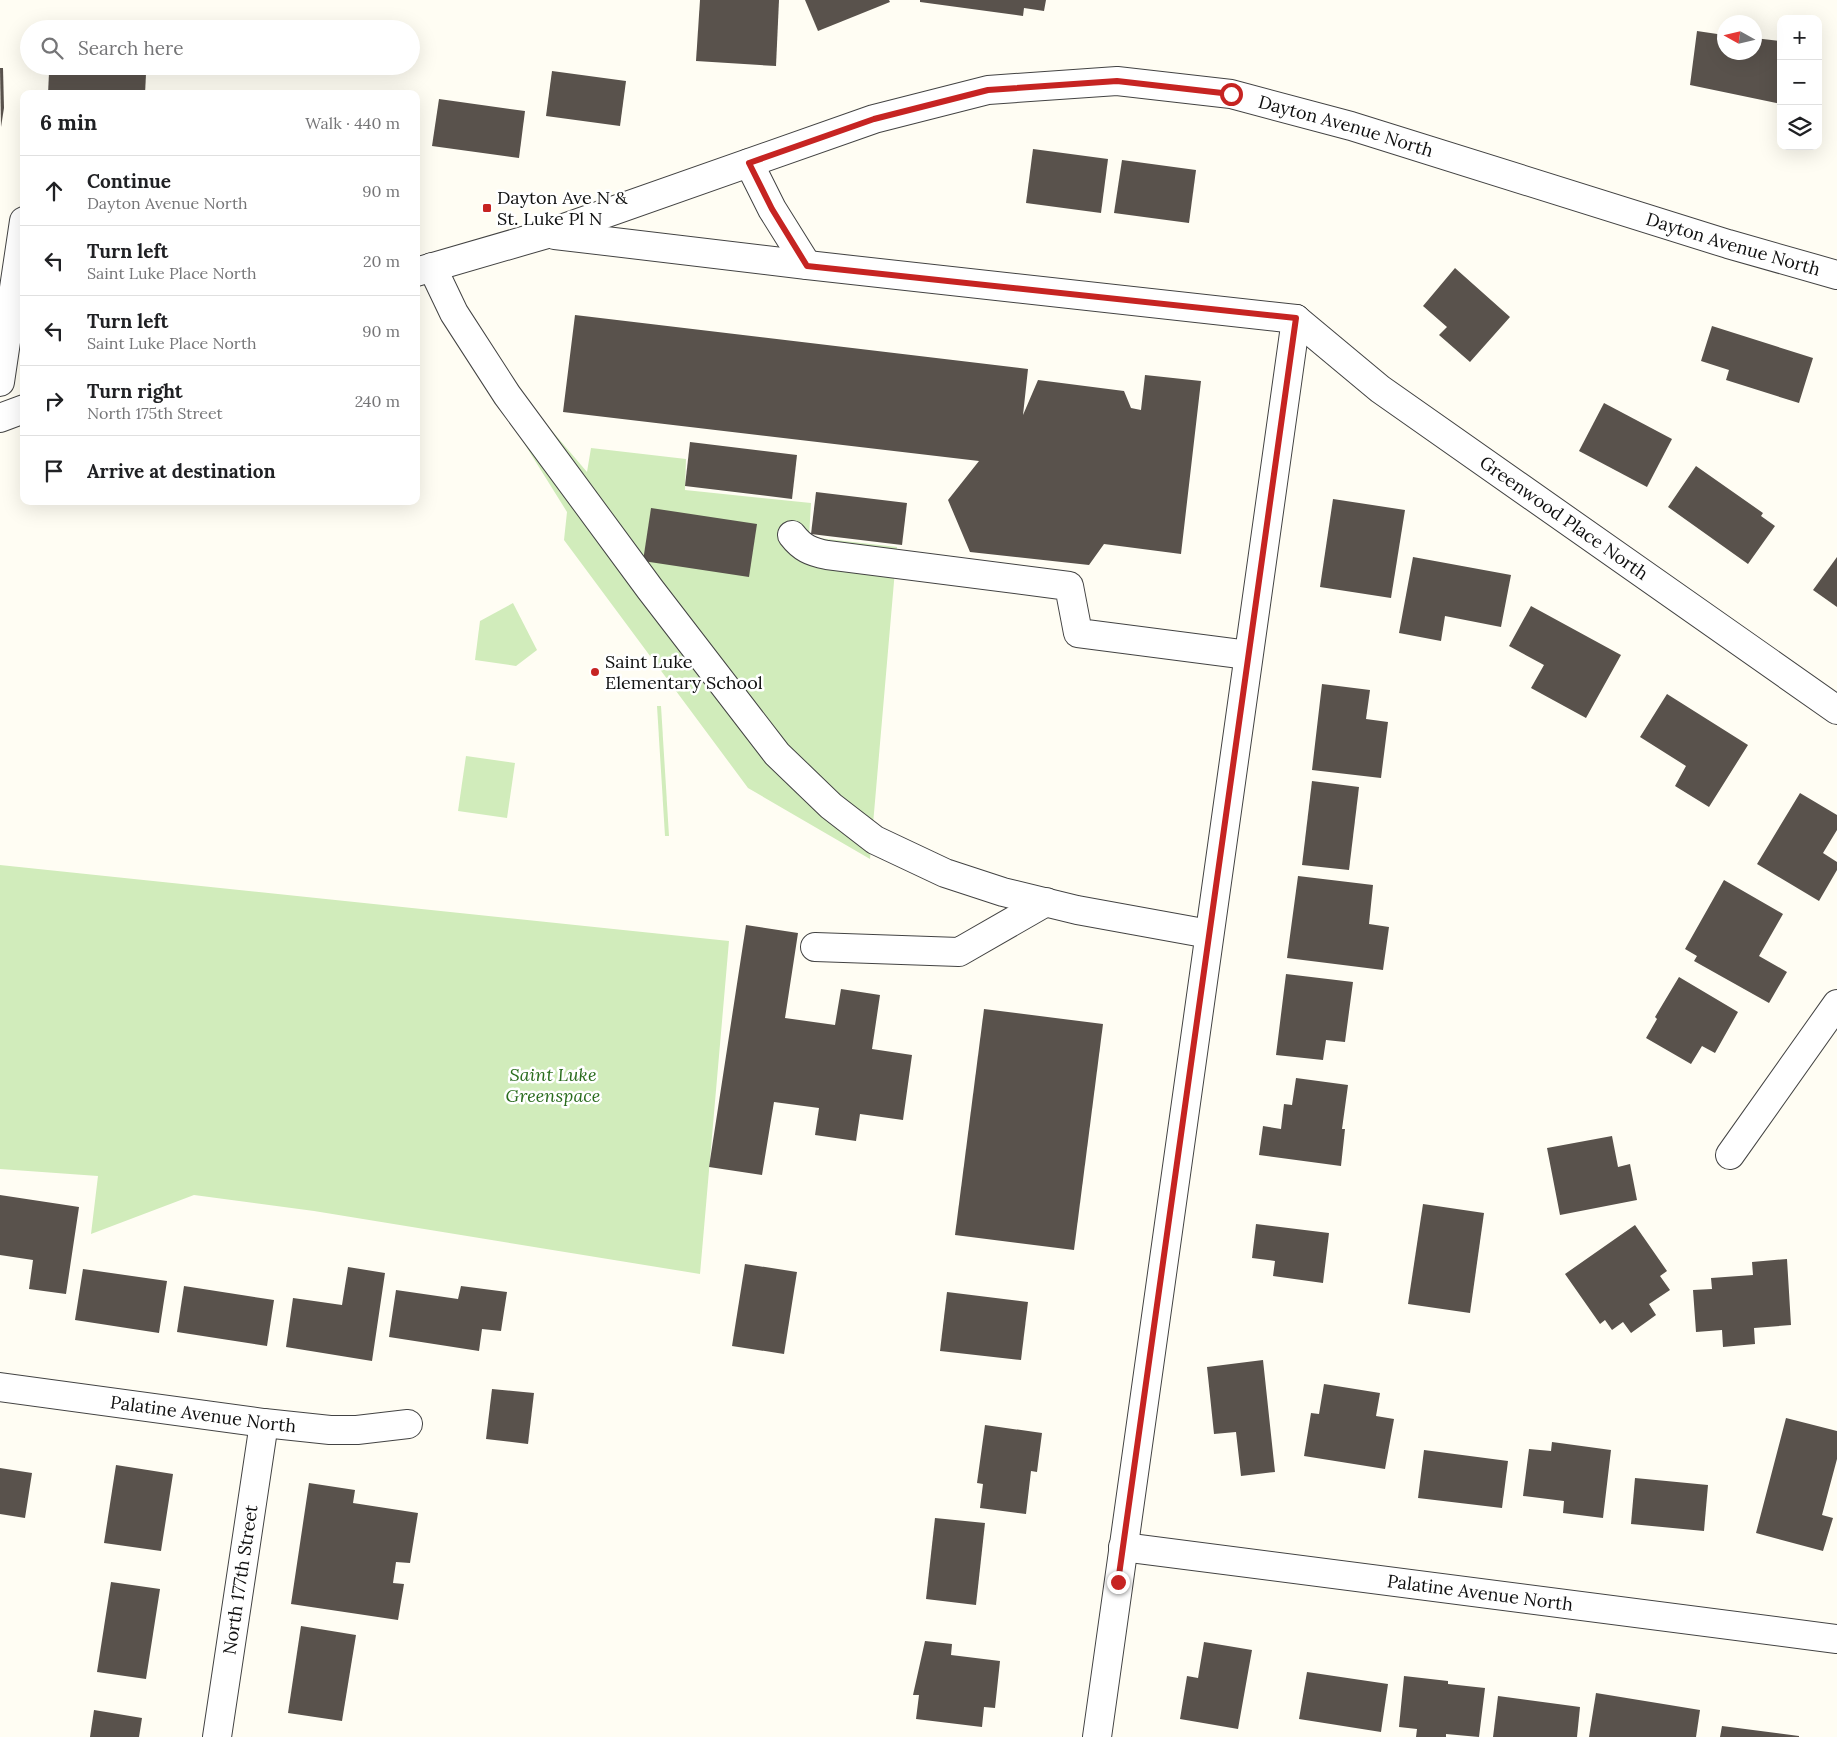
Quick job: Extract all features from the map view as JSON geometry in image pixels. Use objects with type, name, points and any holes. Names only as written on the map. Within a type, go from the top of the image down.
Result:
[{"type":"street","name":"Dayton Avenue North","points":[[424,270],[547,234],[874,119],[988,90],[1117,81],[1231,94],[1323,119],[1728,244],[1837,275]]},
{"type":"street","points":[[749,163],[772,209],[807,266]]},
{"type":"street","points":[[547,234],[807,266],[1296,318],[1097,1737]]},
{"type":"street","points":[[0,382],[20,248]]},
{"type":"street","points":[[424,270],[507,394],[650,588],[777,754],[831,806],[875,840],[945,873],[1003,892],[1046,902],[1136,922],[1209,934]]},
{"type":"street","name":"Greenwood Place North","points":[[1296,318],[1380,389],[1837,710]]},
{"type":"street","points":[[0,418],[20,410]]},
{"type":"street","points":[[792,535],[800,545],[811,552],[827,555],[1069,586],[1078,633],[1248,655]]},
{"type":"street","points":[[815,947],[959,952],[1046,902]]},
{"type":"street","points":[[1730,1155],[1837,1004]]},
{"type":"street","name":"Palatine Avenue North","points":[[0,1387],[264,1423],[330,1430],[357,1430],[408,1424]]},
{"type":"street","name":"North 177th Street","points":[[217,1737],[264,1423]]},
{"type":"street","name":"Palatine Avenue North","points":[[1123,1547],[1837,1639]]},
{"type":"green space","points":[[541,418],[587,472],[591,448],[686,459],[685,490],[811,503],[809,537],[897,547],[870,859],[748,788],[564,540],[567,512],[519,435]]},
{"type":"green space","points":[[513,603],[537,650],[516,666],[475,660],[480,621]]},
{"type":"green space","points":[[657,706],[661,706],[669,836],[665,836]]},
{"type":"green space","points":[[466,756],[515,763],[507,818],[458,811]]},
{"type":"green space","name":"Saint Luke Greenspace","points":[[0,865],[729,941],[700,1274],[314,1211],[194,1195],[91,1234],[98,1176],[0,1169]]},
{"type":"building","points":[[700,0],[779,0],[776,66],[696,61]]},
{"type":"building","points":[[805,0],[889,0],[890,2],[818,31]]},
{"type":"building","points":[[920,0],[1046,0],[1044,11],[1024,8],[1023,16],[920,2]]},
{"type":"building","points":[[1697,31],[1717,34],[1717,60],[1762,60],[1762,39],[1777,41],[1777,103],[1690,85]]},
{"type":"building","points":[[0,68],[3,68],[4,108],[1,127]]},
{"type":"building","points":[[552,71],[626,81],[620,126],[546,116]]},
{"type":"building","points":[[49,75],[146,75],[145,90],[48,90]]},
{"type":"building","points":[[439,99],[525,111],[519,158],[432,146]]},
{"type":"building","points":[[1033,149],[1108,159],[1101,213],[1026,203]]},
{"type":"building","points":[[1122,160],[1196,170],[1189,223],[1114,213]]},
{"type":"building","points":[[1455,268],[1510,317],[1470,362],[1439,335],[1447,327],[1423,306]]},
{"type":"building","points":[[575,315],[1028,369],[1023,415],[1038,380],[1124,391],[1131,408],[1141,410],[1145,375],[1201,381],[1181,554],[1104,544],[1089,565],[970,552],[948,500],[979,461],[563,412]]},
{"type":"building","points":[[1712,326],[1813,358],[1799,403],[1726,380],[1729,370],[1701,361]]},
{"type":"building","points":[[1604,403],[1672,439],[1647,487],[1579,451]]},
{"type":"building","points":[[690,442],[797,455],[792,499],[685,486]]},
{"type":"building","points":[[1696,466],[1763,513],[1761,516],[1775,526],[1748,564],[1668,507]]},
{"type":"building","points":[[816,492],[907,503],[902,545],[811,534]]},
{"type":"building","points":[[1333,499],[1405,510],[1391,598],[1320,587]]},
{"type":"building","points":[[651,508],[757,524],[749,577],[643,561]]},
{"type":"building","points":[[1413,557],[1511,575],[1501,627],[1445,616],[1441,641],[1399,633]]},
{"type":"building","points":[[1837,557],[1837,607],[1813,590]]},
{"type":"building","points":[[1531,606],[1621,655],[1586,718],[1531,688],[1544,665],[1509,646]]},
{"type":"building","points":[[1322,684],[1370,690],[1366,719],[1388,722],[1381,778],[1312,770]]},
{"type":"building","points":[[1667,694],[1748,745],[1709,807],[1675,786],[1686,766],[1640,737]]},
{"type":"building","points":[[1312,781],[1359,787],[1349,870],[1302,865]]},
{"type":"building","points":[[1800,793],[1837,815],[1837,830],[1823,853],[1837,862],[1837,870],[1819,901],[1757,864]]},
{"type":"building","points":[[1298,876],[1373,885],[1369,924],[1389,927],[1383,970],[1287,958]]},
{"type":"building","points":[[1724,880],[1783,914],[1759,956],[1787,972],[1769,1003],[1694,961],[1697,956],[1685,949]]},
{"type":"building","points":[[746,925],[798,933],[785,1018],[835,1025],[841,989],[880,995],[872,1049],[912,1055],[903,1120],[860,1114],[856,1141],[815,1135],[819,1108],[774,1102],[762,1175],[709,1167]]},
{"type":"building","points":[[1286,974],[1353,982],[1345,1042],[1326,1040],[1323,1060],[1276,1055]]},
{"type":"building","points":[[1679,977],[1738,1012],[1715,1053],[1702,1046],[1691,1064],[1646,1038],[1657,1019],[1655,1017]]},
{"type":"building","points":[[984,1009],[1103,1024],[1074,1250],[955,1235]]},
{"type":"building","points":[[1296,1078],[1348,1085],[1342,1129],[1345,1129],[1341,1166],[1259,1155],[1263,1126],[1281,1129],[1284,1104],[1292,1105]]},
{"type":"building","points":[[1612,1136],[1618,1167],[1630,1164],[1637,1200],[1560,1215],[1547,1148]]},
{"type":"building","points":[[0,1195],[79,1207],[66,1294],[29,1289],[33,1260],[0,1255]]},
{"type":"building","points":[[1423,1204],[1484,1213],[1470,1313],[1408,1304]]},
{"type":"building","points":[[1256,1224],[1329,1233],[1323,1283],[1273,1276],[1275,1261],[1252,1258]]},
{"type":"building","points":[[1635,1225],[1667,1271],[1660,1276],[1670,1290],[1649,1304],[1656,1315],[1631,1333],[1623,1322],[1612,1330],[1605,1320],[1600,1324],[1565,1274]]},
{"type":"building","points":[[1787,1259],[1791,1325],[1754,1328],[1755,1344],[1723,1347],[1722,1330],[1696,1332],[1693,1290],[1712,1289],[1711,1278],[1753,1275],[1752,1262]]},
{"type":"building","points":[[745,1264],[797,1272],[784,1354],[732,1346]]},
{"type":"building","points":[[348,1267],[385,1273],[372,1361],[286,1347],[293,1298],[342,1305]]},
{"type":"building","points":[[83,1269],[167,1281],[159,1333],[75,1320]]},
{"type":"building","points":[[184,1286],[274,1300],[267,1346],[177,1332]]},
{"type":"building","points":[[461,1286],[507,1292],[501,1331],[482,1329],[479,1351],[389,1337],[396,1290],[458,1299]]},
{"type":"building","points":[[947,1292],[1028,1302],[1021,1360],[940,1351]]},
{"type":"building","points":[[1263,1360],[1275,1472],[1241,1476],[1236,1432],[1214,1434],[1207,1367]]},
{"type":"building","points":[[1324,1384],[1380,1393],[1376,1416],[1394,1419],[1385,1469],[1304,1456],[1311,1413],[1319,1414]]},
{"type":"building","points":[[492,1389],[534,1393],[528,1444],[486,1439]]},
{"type":"building","points":[[1786,1418],[1837,1431],[1837,1459],[1822,1515],[1833,1518],[1823,1551],[1756,1533]]},
{"type":"building","points":[[985,1425],[1042,1433],[1037,1472],[1031,1471],[1026,1514],[980,1508],[983,1484],[977,1483]]},
{"type":"building","points":[[1552,1442],[1611,1450],[1603,1518],[1563,1513],[1564,1501],[1523,1496],[1529,1449],[1551,1451]]},
{"type":"building","points":[[1424,1450],[1508,1461],[1502,1508],[1418,1498]]},
{"type":"building","points":[[116,1465],[173,1474],[161,1551],[104,1543]]},
{"type":"building","points":[[0,1468],[32,1473],[25,1518],[0,1514]]},
{"type":"building","points":[[1635,1478],[1708,1485],[1704,1531],[1631,1524]]},
{"type":"building","points":[[309,1483],[355,1490],[353,1503],[418,1513],[410,1563],[396,1562],[393,1583],[404,1584],[398,1620],[291,1604]]},
{"type":"building","points":[[935,1518],[985,1523],[976,1605],[926,1599]]},
{"type":"building","points":[[111,1582],[160,1589],[146,1679],[97,1672]]},
{"type":"building","points":[[301,1626],[356,1635],[342,1721],[288,1713]]},
{"type":"building","points":[[925,1641],[952,1644],[951,1655],[1000,1661],[995,1708],[984,1707],[982,1727],[916,1719],[919,1695],[913,1695]]},
{"type":"building","points":[[1204,1642],[1252,1650],[1238,1729],[1180,1719],[1187,1676],[1198,1678]]},
{"type":"building","points":[[1307,1672],[1388,1684],[1381,1732],[1299,1719]]},
{"type":"building","points":[[1404,1676],[1448,1681],[1448,1684],[1485,1688],[1479,1737],[1446,1734],[1446,1737],[1416,1737],[1417,1729],[1399,1727]]},
{"type":"building","points":[[1596,1693],[1700,1710],[1696,1737],[1589,1737]]},
{"type":"building","points":[[1498,1696],[1580,1707],[1577,1737],[1493,1737]]},
{"type":"building","points":[[94,1710],[142,1718],[139,1737],[90,1737]]},
{"type":"building","points":[[1722,1726],[1799,1736],[1799,1737],[1720,1737]]},
{"type":"place","name":"Dayton Ave N & St. Luke Pl N","points":[[487,208]]},
{"type":"place","name":"Saint Luke Elementary School","points":[[595,672]]},
{"type":"route","points":[[1118,1582],[1296,318],[807,266],[772,209],[749,163],[874,119],[988,90],[1117,81],[1231,94]]}]
